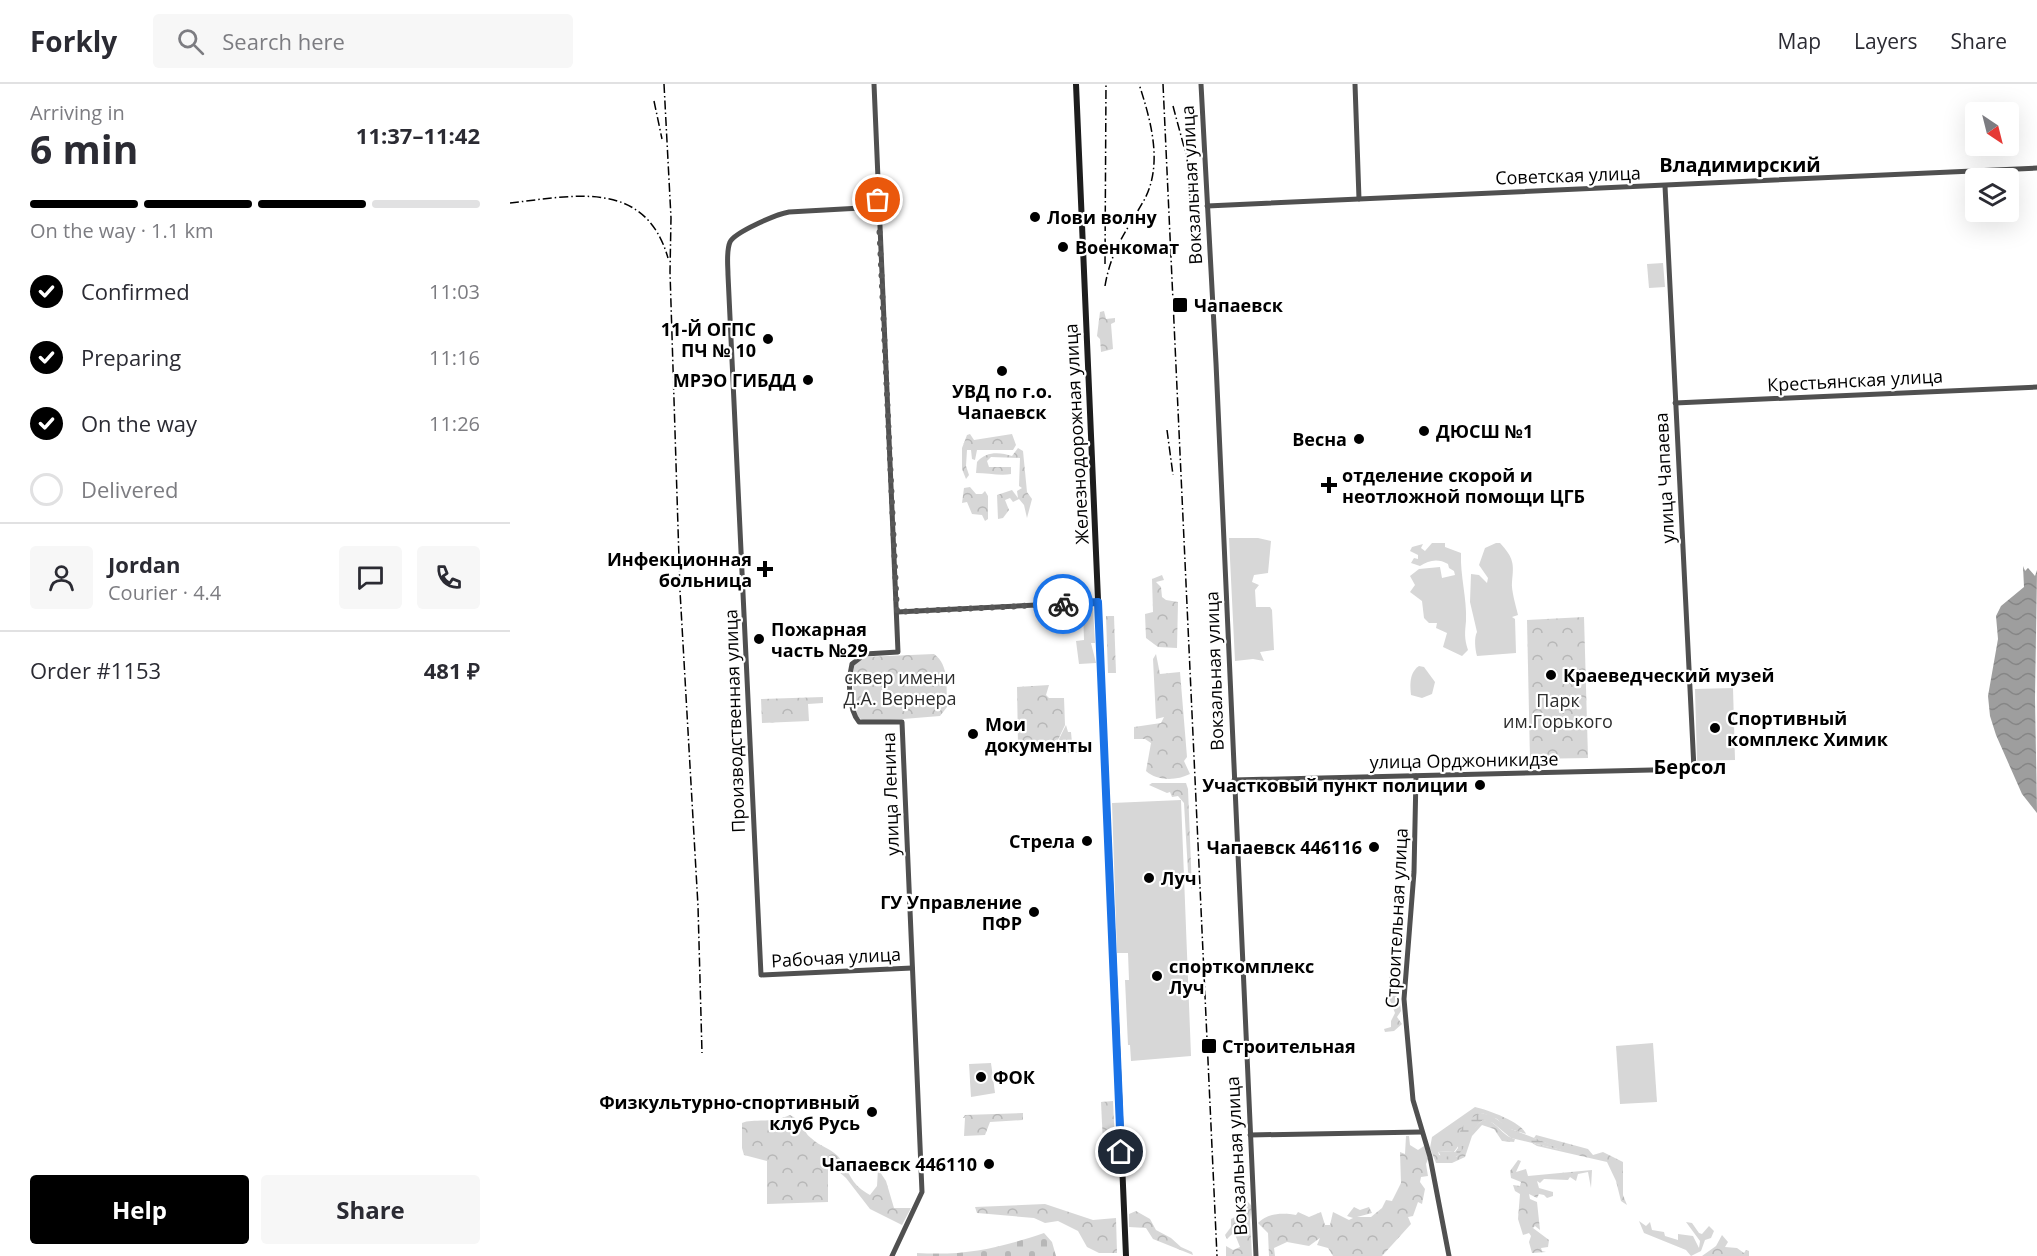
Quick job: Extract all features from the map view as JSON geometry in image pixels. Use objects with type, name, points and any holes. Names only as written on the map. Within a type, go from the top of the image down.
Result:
[{"type":"main road","name":"Железнодорожная улица","points":[[1076,84],[1126,1256]]},
{"type":"street","name":"улица Ленина","points":[[874,84],[898,652],[865,654],[858,657],[851,666],[851,693],[853,712],[859,722],[902,722],[922,1192],[892,1256]]},
{"type":"street","name":"Вокзальная улица","points":[[1201,84],[1256,1256]]},
{"type":"street","points":[[1354,84],[1359,199]]},
{"type":"street","name":"Советская улица","points":[[1207,206],[2037,168]]},
{"type":"street","name":"улица Чапаева","points":[[1665,186],[1694,769]]},
{"type":"street","name":"Производственная улица","points":[[761,975],[729,249],[732,239],[782,213],[879,207]]},
{"type":"street","name":"Крестьянская улица","points":[[1675,403],[2037,387]]},
{"type":"street","points":[[897,612],[1098,602]]},
{"type":"street","name":"улица Орджоникидзе","points":[[1234,780],[1694,769]]},
{"type":"street","name":"Строительная улица","points":[[1416,776],[1414,872],[1404,999],[1413,1101],[1430,1157],[1449,1256]]},
{"type":"street","name":"Рабочая улица","points":[[761,975],[912,968]]},
{"type":"street","points":[[1250,1135],[1421,1132]]},
{"type":"green space","points":[[1663,263],[1665,287],[1649,288],[1647,264]]},
{"type":"green space","points":[[1104,311],[1106,319],[1115,318],[1115,322],[1111,324],[1113,349],[1101,352],[1100,339],[1097,336],[1100,312]]},
{"type":"green space","points":[[970,434],[974,440],[1012,434],[1016,445],[1013,450],[977,450],[975,460],[972,459],[971,450],[967,450],[966,466],[969,475],[966,479],[962,469],[962,448],[967,435]]},
{"type":"green space","points":[[1018,448],[1023,451],[1027,492],[1032,499],[1027,518],[1024,505],[1019,499],[1013,502],[1010,498],[1005,500],[1009,510],[1003,518],[998,519],[997,495],[1012,490],[1018,498],[1017,491],[1022,488],[1019,486],[1020,458],[991,457],[987,461],[989,467],[1011,467],[1011,474],[1007,475],[976,473],[977,462],[993,453],[1012,456]]},
{"type":"green space","points":[[970,487],[976,494],[982,494],[985,491],[988,496],[988,519],[985,521],[982,515],[972,514],[967,502],[962,503],[964,488]]},
{"type":"green space","points":[[1229,538],[1258,538],[1271,541],[1268,573],[1254,575],[1252,582],[1259,585],[1255,590],[1256,607],[1270,607],[1272,610],[1274,650],[1260,652],[1264,661],[1253,659],[1235,661]]},
{"type":"green space","points":[[1432,543],[1445,543],[1445,547],[1461,553],[1466,612],[1465,638],[1468,650],[1462,656],[1443,647],[1447,633],[1436,628],[1437,623],[1429,623],[1424,618],[1422,601],[1410,592],[1415,585],[1410,576],[1419,569],[1440,567],[1442,578],[1455,575],[1448,564],[1441,561],[1430,561],[1420,566],[1411,563],[1414,558],[1418,559],[1418,555],[1410,551],[1412,547],[1423,544],[1421,548],[1425,551]]},
{"type":"green space","points":[[1500,543],[1505,548],[1512,561],[1512,589],[1518,615],[1512,617],[1515,619],[1516,653],[1477,656],[1475,637],[1477,632],[1470,602],[1471,574],[1479,575],[1487,583],[1488,578],[1479,565],[1485,548]]},
{"type":"green space","points":[[1162,575],[1164,580],[1156,582],[1161,587],[1162,597],[1178,602],[1177,648],[1158,647],[1146,638],[1145,614],[1153,612],[1152,579]]},
{"type":"green space","points":[[1093,608],[1095,643],[1091,643],[1096,663],[1079,664],[1076,641],[1084,640],[1083,610],[1076,609]]},
{"type":"green space","points":[[1106,616],[1114,616],[1116,673],[1108,673]]},
{"type":"green space","name":"Парк им.Горького","points":[[1584,617],[1588,758],[1530,759],[1527,620]]},
{"type":"green space","name":"сквер имени Д.А. Вернера","points":[[934,654],[943,665],[946,678],[947,707],[940,716],[866,722],[856,716],[854,664],[864,657]]},
{"type":"green space","points":[[1156,654],[1160,674],[1180,672],[1187,757],[1184,761],[1190,774],[1179,778],[1156,777],[1146,771],[1151,743],[1145,739],[1134,739],[1134,727],[1161,723],[1164,717],[1156,719],[1153,659]]},
{"type":"green space","points":[[1419,666],[1424,667],[1435,682],[1432,694],[1422,698],[1411,695],[1410,683]]},
{"type":"green space","points":[[1049,685],[1046,695],[1049,698],[1064,698],[1065,725],[1057,742],[1018,744],[1017,687]]},
{"type":"green space","name":"Спортивный комплекс Химик","points":[[1733,688],[1735,760],[1697,761],[1695,689]]},
{"type":"green space","points":[[823,697],[823,703],[808,704],[809,721],[762,723],[761,699]]},
{"type":"green space","points":[[1066,725],[1068,732],[1071,732],[1072,743],[1079,743],[1080,753],[1060,753],[1057,743]]},
{"type":"green space","points":[[1152,783],[1186,783],[1192,890],[1188,872],[1184,803],[1178,796],[1172,797],[1170,792],[1167,793],[1149,785]]},
{"type":"green space","name":"Луч","points":[[1181,800],[1191,1056],[1131,1061],[1130,1045],[1128,1045],[1125,980],[1129,980],[1128,953],[1117,953],[1112,803]]},
{"type":"green space","points":[[1392,976],[1394,981],[1399,978],[1402,982],[1398,988],[1401,1011],[1397,1017],[1402,1024],[1394,1031],[1385,1032],[1384,1029],[1391,1027],[1395,1013],[1389,998],[1392,992],[1389,977]]},
{"type":"green space","points":[[1653,1043],[1657,1102],[1620,1104],[1616,1046]]},
{"type":"green space","name":"ФОК","points":[[991,1063],[995,1093],[971,1097],[969,1064]]},
{"type":"green space","points":[[1113,1101],[1115,1143],[1103,1144],[1101,1102]]},
{"type":"green space","points":[[1475,1107],[1512,1121],[1526,1134],[1507,1128],[1497,1119],[1482,1113],[1454,1152],[1438,1151],[1439,1155],[1456,1157],[1474,1128],[1483,1120],[1492,1123],[1506,1135],[1515,1139],[1514,1142],[1502,1141],[1494,1129],[1482,1125],[1472,1136],[1465,1157],[1452,1163],[1436,1163],[1430,1148],[1432,1137]]},
{"type":"green space","points":[[1023,1113],[1023,1120],[990,1122],[985,1135],[964,1136],[965,1118],[963,1118],[965,1115]]},
{"type":"green space","points":[[1482,1113],[1492,1116],[1511,1129],[1570,1152],[1511,1138],[1493,1123],[1483,1120],[1460,1153],[1449,1159],[1442,1158],[1438,1151],[1455,1152],[1463,1126],[1471,1118]]},
{"type":"green space","points":[[790,1115],[818,1144],[838,1156],[855,1184],[870,1195],[877,1186],[878,1169],[886,1181],[894,1208],[911,1208],[902,1225],[870,1209],[846,1178],[828,1162],[828,1202],[767,1204],[767,1161],[744,1155],[742,1123],[783,1118]]},
{"type":"green space","points":[[1536,1135],[1588,1149],[1593,1155],[1603,1152],[1623,1162],[1623,1195],[1627,1205],[1621,1201],[1616,1181],[1607,1162],[1537,1146],[1532,1143],[1563,1150],[1534,1138]]},
{"type":"green space","points":[[1406,1136],[1409,1136],[1410,1145],[1418,1150],[1424,1146],[1429,1157],[1426,1164],[1428,1176],[1421,1177],[1420,1182],[1425,1189],[1422,1204],[1418,1202],[1413,1216],[1408,1217],[1411,1224],[1382,1256],[1333,1256],[1328,1248],[1317,1245],[1320,1238],[1309,1246],[1287,1242],[1274,1248],[1275,1256],[1269,1256],[1268,1233],[1258,1223],[1262,1219],[1272,1215],[1296,1215],[1298,1212],[1309,1217],[1321,1212],[1325,1225],[1330,1225],[1333,1212],[1349,1220],[1353,1218],[1347,1216],[1354,1207],[1360,1210],[1369,1207],[1372,1213],[1357,1217],[1371,1217],[1382,1208],[1386,1200],[1392,1201],[1401,1183],[1400,1152],[1405,1154]]},
{"type":"green space","points":[[1518,1160],[1521,1161],[1516,1172],[1526,1169],[1528,1176],[1592,1170],[1591,1188],[1588,1172],[1578,1174],[1576,1181],[1570,1177],[1568,1180],[1544,1179],[1540,1183],[1537,1181],[1539,1188],[1553,1192],[1553,1196],[1547,1198],[1539,1194],[1537,1198],[1529,1194],[1530,1199],[1537,1202],[1540,1230],[1535,1226],[1533,1228],[1549,1240],[1548,1247],[1541,1248],[1546,1252],[1532,1253],[1529,1242],[1531,1236],[1529,1233],[1523,1235],[1518,1219],[1520,1194],[1515,1191],[1513,1185],[1520,1186],[1521,1182],[1511,1178],[1510,1171]]},
{"type":"green space","points":[[1245,1199],[1252,1206],[1250,1220],[1252,1256],[1226,1256],[1226,1246],[1233,1250],[1240,1247],[1234,1232],[1227,1239],[1225,1235],[1231,1227],[1231,1219],[1239,1215]]},
{"type":"green space","points":[[1045,1204],[1093,1220],[1116,1218],[1117,1253],[1099,1253],[1087,1247],[1078,1231],[1058,1221],[1045,1223],[1034,1218],[977,1213],[975,1207]]},
{"type":"green space","points":[[1136,1211],[1150,1219],[1156,1230],[1192,1252],[1193,1255],[1153,1239],[1146,1228],[1129,1227],[1129,1214]]},
{"type":"green space","points":[[1639,1221],[1646,1226],[1650,1222],[1652,1230],[1664,1232],[1665,1236],[1678,1240],[1678,1234],[1693,1236],[1699,1248],[1700,1241],[1686,1222],[1692,1223],[1702,1234],[1709,1226],[1714,1231],[1711,1238],[1705,1240],[1701,1251],[1691,1256],[1686,1250],[1644,1233]]},
{"type":"green space","points":[[1044,1233],[1052,1242],[1056,1256],[917,1256],[917,1253],[982,1250]]},
{"type":"green space","points":[[1722,1235],[1728,1242],[1725,1247],[1737,1248],[1744,1253],[1746,1250],[1749,1251],[1749,1256],[1702,1256],[1716,1246]]},
{"type":"water","points":[[2023,566],[2025,571],[2028,568],[2035,576],[2037,570],[2035,698],[2037,813],[2022,794],[1996,735],[1990,716],[1988,696],[1998,639],[1996,616],[2001,606],[2024,587]]},
{"type":"railway","points":[[664,84],[671,218],[670,272],[680,591],[698,906],[702,1053]]},
{"type":"railway","points":[[1105,264],[1106,84]]},
{"type":"railway","points":[[1105,286],[1115,252],[1143,202],[1153,174],[1151,128],[1139,84]]},
{"type":"railway","points":[[1163,84],[1217,1256]]},
{"type":"railway","points":[[654,101],[662,139]]},
{"type":"railway","points":[[1173,106],[1187,158],[1194,258]]},
{"type":"railway","points":[[510,203],[582,196],[604,198],[625,204],[642,215],[657,232],[668,258]]},
{"type":"railway","points":[[1167,430],[1173,475]]},
{"type":"way so far","points":[[878,200],[897,612],[1063,604]]},
{"type":"place","name":"Лови волну","points":[[1035,217]]},
{"type":"place","name":"Военкомат","points":[[1063,247]]},
{"type":"place","name":"Чапаевск","points":[[1180,305]]},
{"type":"place","name":"11-Й ОГПС ПЧ № 10","points":[[768,339]]},
{"type":"place","name":"УВД по г.о. Чапаевск","points":[[1002,371]]},
{"type":"place","name":"МРЭО ГИБДД","points":[[808,380]]},
{"type":"place","name":"ДЮСШ №1","points":[[1424,431]]},
{"type":"place","name":"Весна","points":[[1359,439]]},
{"type":"place","name":"отделение скорой и неотложной помощи ЦГБ","points":[[1329,485]]},
{"type":"place","name":"Инфекционная больница","points":[[765,569]]},
{"type":"place","name":"Пожарная часть №29","points":[[759,639]]},
{"type":"place","name":"Краеведческий музей","points":[[1551,675]]},
{"type":"place","name":"Спортивный комплекс Химик","points":[[1715,728]]},
{"type":"place","name":"Мои документы","points":[[973,734]]},
{"type":"place","name":"Участковый пункт полиции","points":[[1480,785]]},
{"type":"place","name":"Стрела","points":[[1087,841]]},
{"type":"place","name":"Чапаевск 446116","points":[[1374,847]]},
{"type":"place","name":"Луч","points":[[1149,878]]},
{"type":"place","name":"ГУ Управление ПФР","points":[[1034,912]]},
{"type":"place","name":"спорткомплекс Луч","points":[[1157,976]]},
{"type":"place","name":"Строительная","points":[[1209,1046]]},
{"type":"place","name":"ФОК","points":[[981,1077]]},
{"type":"place","name":"Физкультурно-спортивный клуб Русь","points":[[872,1112]]},
{"type":"place","name":"Чапаевск 446110","points":[[989,1164]]},
{"type":"district","name":"Владимирский","points":[[1740,164]]},
{"type":"district","name":"Берсол","points":[[1690,766]]},
{"type":"route","points":[[1063,604],[1098,602],[1121,1152]]}]
